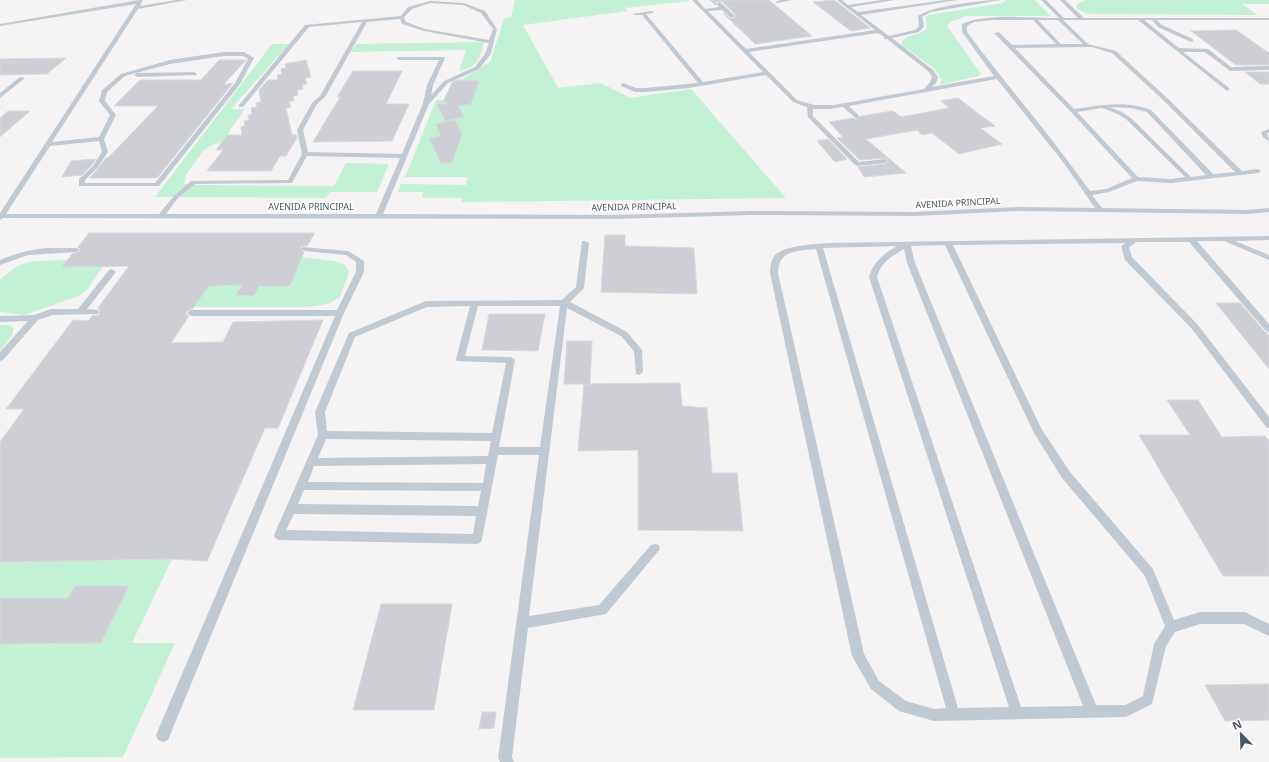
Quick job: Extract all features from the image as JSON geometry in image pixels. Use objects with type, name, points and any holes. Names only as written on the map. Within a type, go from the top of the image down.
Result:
[{"type":"lane","points":[[0,25],[138,3],[185,0]]},
{"type":"lane","points":[[694,0],[795,101],[810,106],[824,108],[998,78]]},
{"type":"lane","points":[[776,2],[790,0]]},
{"type":"lane","points":[[839,0],[886,38],[931,71],[935,77],[933,83],[925,91]]},
{"type":"lane","points":[[848,7],[871,0]]},
{"type":"lane","points":[[848,7],[893,0]]},
{"type":"lane","points":[[848,7],[917,0]]},
{"type":"lane","points":[[857,14],[956,0]]},
{"type":"lane","points":[[886,38],[917,31],[922,26],[920,16],[930,11],[999,0]]},
{"type":"lane","points":[[1043,0],[1087,45]]},
{"type":"lane","points":[[1062,0],[1084,20]]},
{"type":"lane","points":[[241,106],[307,26],[402,17],[410,8],[430,2],[464,4],[483,12],[496,29],[488,54],[477,68],[446,82],[426,103]]},
{"type":"lane","points":[[1,216],[50,144],[138,3]]},
{"type":"lane","points":[[718,3],[732,16]]},
{"type":"lane","points":[[705,10],[723,8]]},
{"type":"lane","points":[[634,14],[651,12]]},
{"type":"lane","points":[[643,13],[702,84]]},
{"type":"lane","points":[[402,17],[404,23],[424,30],[492,42]]},
{"type":"lane","points":[[1099,209],[1065,161],[998,78],[965,32],[964,25],[967,22],[981,19],[1269,19]]},
{"type":"lane","points":[[1034,19],[1060,46]]},
{"type":"lane","points":[[161,216],[176,197],[193,182],[290,182],[305,154],[300,130],[315,103],[322,97],[366,20]]},
{"type":"lane","points":[[1140,20],[1227,89]]},
{"type":"lane","points":[[1154,20],[1160,26],[1191,40]]},
{"type":"lane","points":[[745,51],[878,31]]},
{"type":"lane","points":[[997,32],[1136,179]]},
{"type":"lane","points":[[1011,47],[1087,45],[1107,48],[1114,52],[1163,97],[1240,173]]},
{"type":"lane","points":[[1178,50],[1206,50],[1230,69],[1269,68]]},
{"type":"lane","points":[[244,54],[252,58],[238,83],[156,185],[81,185],[82,179],[95,167],[105,152],[101,139],[113,115],[102,101],[104,91],[123,75],[170,62],[203,56],[244,54]]},
{"type":"lane","points":[[379,216],[426,103],[430,85],[442,58],[399,58]]},
{"type":"lane","points":[[623,85],[635,90],[702,84],[766,73]]},
{"type":"lane","points":[[123,75],[194,74]]},
{"type":"lane","points":[[0,96],[22,78]]},
{"type":"lane","points":[[1073,111],[1126,104],[1138,106],[1149,111],[1212,177]]},
{"type":"lane","points":[[844,105],[857,117]]},
{"type":"lane","points":[[810,106],[810,116],[857,164],[885,161]]},
{"type":"lane","points":[[1099,107],[1115,111],[1130,120],[1190,179]]},
{"type":"lane","points":[[1269,132],[1264,132],[1265,136],[1269,140]]},
{"type":"lane","points":[[50,144],[101,139]]},
{"type":"lane","points":[[305,154],[404,156]]},
{"type":"lane","points":[[1088,193],[1106,190],[1136,179],[1172,181],[1258,171]]},
{"type":"lane","name":"AVENIDA PRINCIPAL","points":[[1,216],[613,217],[752,213],[915,214],[1018,209],[1248,212],[1269,210]]},
{"type":"lane","points":[[1269,238],[948,243],[819,247],[794,249],[780,255],[774,262],[774,273],[858,656],[875,685],[902,707],[934,715],[1126,711],[1148,700],[1160,644],[1171,627],[1200,618],[1245,618],[1269,630]]},
{"type":"lane","points":[[1223,239],[1261,253],[1269,258]]},
{"type":"lane","points":[[1135,240],[1125,246],[1128,258],[1195,327],[1269,424]]},
{"type":"lane","points":[[1192,240],[1269,329]]},
{"type":"lane","points":[[507,762],[505,758],[564,302],[580,288],[585,243]]},
{"type":"lane","points":[[948,243],[1037,430],[1066,475],[1149,573],[1171,627]]},
{"type":"lane","points":[[907,244],[914,271],[1092,712]]},
{"type":"lane","points":[[907,244],[883,258],[875,268],[873,276],[1018,713]]},
{"type":"lane","points":[[819,247],[954,715]]},
{"type":"lane","points":[[163,735],[340,313],[360,272],[360,261],[348,253],[306,249]]},
{"type":"lane","points":[[0,264],[15,255],[38,251],[76,250]]},
{"type":"lane","points":[[80,312],[112,272]]},
{"type":"lane","points":[[475,304],[460,359],[511,360],[477,538],[279,535],[323,435],[320,412],[352,335],[426,304],[564,302],[624,334],[638,350],[639,372]]},
{"type":"lane","points":[[0,319],[35,318],[51,312],[95,312]]},
{"type":"lane","points":[[191,313],[340,313]]},
{"type":"lane","points":[[0,358],[35,318]]},
{"type":"lane","points":[[323,435],[496,437]]},
{"type":"lane","points":[[311,462],[493,456],[545,451]]},
{"type":"lane","points":[[300,486],[487,487]]},
{"type":"lane","points":[[290,509],[482,511]]},
{"type":"lane","points":[[522,623],[602,610],[655,549]]},
{"type":"green space","points":[[515,0],[690,1],[625,8],[627,11],[523,25],[558,88],[601,83],[631,98],[691,89],[786,198],[461,202],[462,198],[422,198],[423,192],[398,192],[401,184],[466,185],[467,177],[405,177],[436,100],[445,100],[453,80],[461,80],[490,62],[504,19],[511,17]]},
{"type":"green space","points":[[1006,0],[1035,0],[1051,16],[966,16],[950,22],[947,26],[981,74],[978,76],[940,85],[942,80],[935,69],[902,45],[904,39],[921,33],[927,28],[926,17],[929,15],[1003,3]]},
{"type":"green space","points":[[1083,0],[1269,0],[1269,4],[1242,4],[1258,15],[1088,14],[1076,8],[1078,3],[1084,1]]},
{"type":"green space","points":[[484,42],[477,62],[470,67],[459,71],[466,50],[351,52],[356,44]]},
{"type":"green space","points":[[272,44],[289,44],[231,109],[245,109],[222,142],[212,145],[203,151],[186,175],[184,184],[334,186],[346,163],[389,164],[377,192],[330,192],[326,198],[155,197]]},
{"type":"green space","points":[[301,257],[334,261],[345,265],[349,272],[340,297],[328,304],[307,307],[194,307],[202,295],[173,286],[242,285],[236,295],[254,296],[259,286],[290,286]]},
{"type":"green space","points":[[67,260],[63,267],[103,266],[87,290],[78,296],[24,315],[0,312],[0,280],[12,270],[25,263]]},
{"type":"green space","points":[[0,325],[9,325],[14,328],[12,335],[0,351]]},
{"type":"green space","points":[[172,559],[132,643],[175,643],[123,757],[0,758],[0,562]]},
{"type":"building","points":[[710,0],[769,0],[812,36],[755,44],[723,13],[730,18],[735,18],[735,14],[721,1],[715,2],[716,6]]},
{"type":"building","points":[[834,0],[870,28],[851,31],[813,2]]},
{"type":"building","points":[[1236,30],[1269,53],[1269,65],[1236,65],[1191,31]]},
{"type":"building","points":[[66,58],[47,74],[0,75],[0,59]]},
{"type":"building","points":[[219,60],[246,60],[223,85],[233,83],[157,178],[90,178],[106,158],[109,157],[158,106],[114,106],[140,80],[201,80]]},
{"type":"building","points":[[306,60],[311,77],[305,78],[307,84],[302,85],[303,89],[297,90],[298,95],[293,96],[294,101],[289,101],[291,107],[286,108],[292,135],[296,135],[297,138],[286,156],[280,156],[271,171],[207,171],[223,150],[216,150],[227,135],[242,135],[241,127],[245,126],[244,121],[249,120],[248,115],[252,114],[251,108],[257,107],[256,103],[261,102],[259,90],[268,80],[278,80],[277,75],[282,74],[281,69],[286,68],[285,64]]},
{"type":"building","points":[[353,71],[402,71],[386,104],[409,104],[392,141],[313,142],[340,97],[337,97]]},
{"type":"building","points":[[1245,72],[1269,72],[1269,84],[1260,84]]},
{"type":"building","points":[[457,80],[479,81],[471,104],[458,106],[464,117],[445,121],[437,104],[447,104],[444,100],[452,83]]},
{"type":"building","points":[[958,98],[995,126],[980,128],[1002,144],[959,154],[932,133],[922,135],[917,130],[866,139],[906,173],[864,177],[858,167],[885,164],[889,161],[885,158],[860,160],[837,138],[843,137],[829,122],[853,118],[857,120],[861,116],[893,111],[901,117],[949,108],[941,101]]},
{"type":"building","points":[[8,111],[30,111],[0,137],[0,118]]},
{"type":"building","points":[[455,120],[462,134],[452,163],[441,163],[429,138],[441,136],[436,124]]},
{"type":"building","points":[[828,139],[847,159],[835,162],[817,141]]},
{"type":"building","points":[[96,159],[82,175],[62,177],[71,161]]},
{"type":"building","points":[[89,233],[315,233],[307,246],[301,246],[300,248],[304,252],[290,286],[259,286],[254,296],[236,295],[242,285],[209,286],[193,308],[186,312],[189,316],[171,343],[223,342],[233,322],[323,320],[278,428],[265,428],[207,561],[172,559],[0,562],[0,442],[24,409],[6,409],[73,320],[88,321],[92,316],[99,315],[100,311],[98,308],[129,266],[62,267],[72,254],[81,251],[78,247]]},
{"type":"building","points":[[605,235],[625,235],[625,246],[694,248],[697,294],[601,292]]},
{"type":"building","points":[[1216,303],[1240,303],[1269,335],[1269,369]]},
{"type":"building","points":[[489,314],[545,314],[538,351],[482,350]]},
{"type":"building","points":[[567,341],[592,341],[590,384],[680,383],[682,406],[707,408],[712,473],[737,473],[743,531],[638,530],[638,450],[578,451],[584,384],[564,384]]},
{"type":"building","points":[[1167,400],[1198,400],[1222,437],[1265,436],[1269,441],[1269,576],[1223,576],[1139,435],[1190,435]]},
{"type":"building","points":[[75,586],[129,586],[101,643],[0,644],[0,598],[68,598]]},
{"type":"building","points":[[381,604],[452,604],[434,710],[353,710]]},
{"type":"building","points":[[1269,684],[1269,720],[1225,721],[1205,685]]},
{"type":"building","points":[[482,712],[496,712],[494,728],[479,729]]}]
